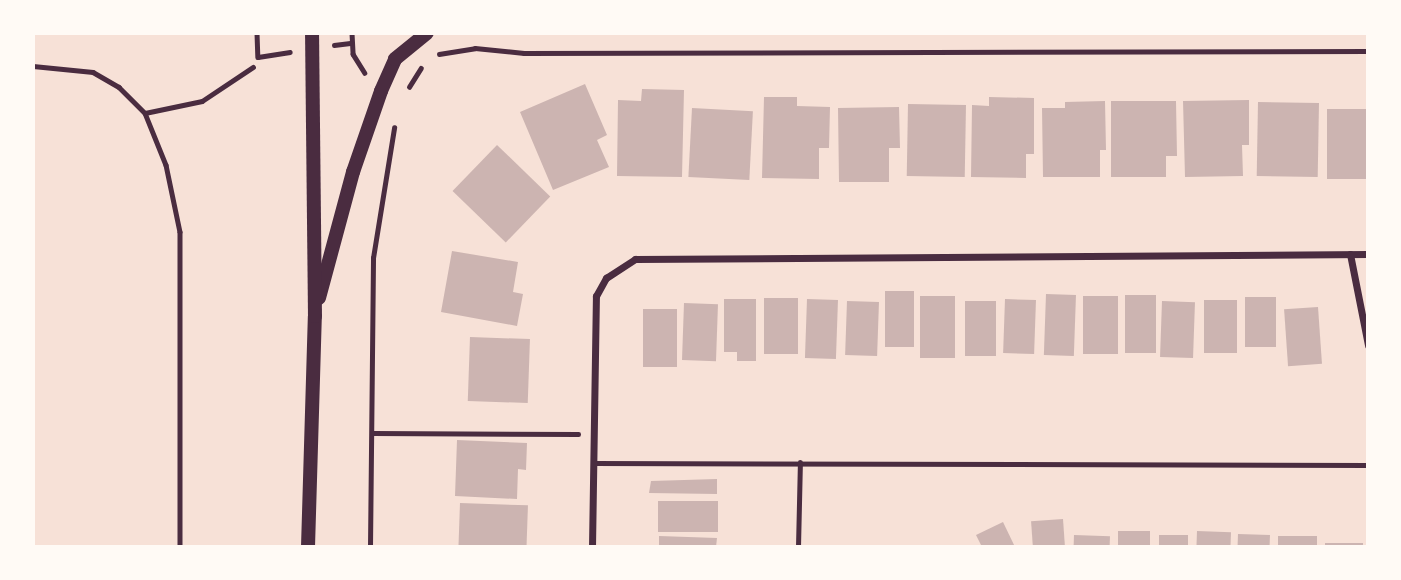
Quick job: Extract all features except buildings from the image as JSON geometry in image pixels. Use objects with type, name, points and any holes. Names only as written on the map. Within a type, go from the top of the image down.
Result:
[{"type":"main road","points":[[308,547],[314,316],[312,33]]},
{"type":"main road","points":[[314,316],[376,104],[395,59],[427,33]]},
{"type":"street","points":[[1350,254],[1368,345]]},
{"type":"street","points":[[592,547],[596,296],[606,278],[635,259],[1368,254]]},
{"type":"lane","points":[[798,547],[800,462]]},
{"type":"lane","points":[[593,463],[1368,465]]},
{"type":"path","points":[[257,33],[258,57]]},
{"type":"path","points":[[352,33],[354,54],[369,77]]},
{"type":"path","points":[[406,95],[424,64],[447,51],[463,48],[524,53],[1368,51]]},
{"type":"path","points":[[33,66],[93,72],[119,88],[145,113],[166,164],[180,232],[180,547]]},
{"type":"path","points":[[145,113],[202,101],[247,75],[253,66]]},
{"type":"path","points":[[370,547],[373,258],[396,122]]},
{"type":"path","points":[[373,433],[593,434]]}]
